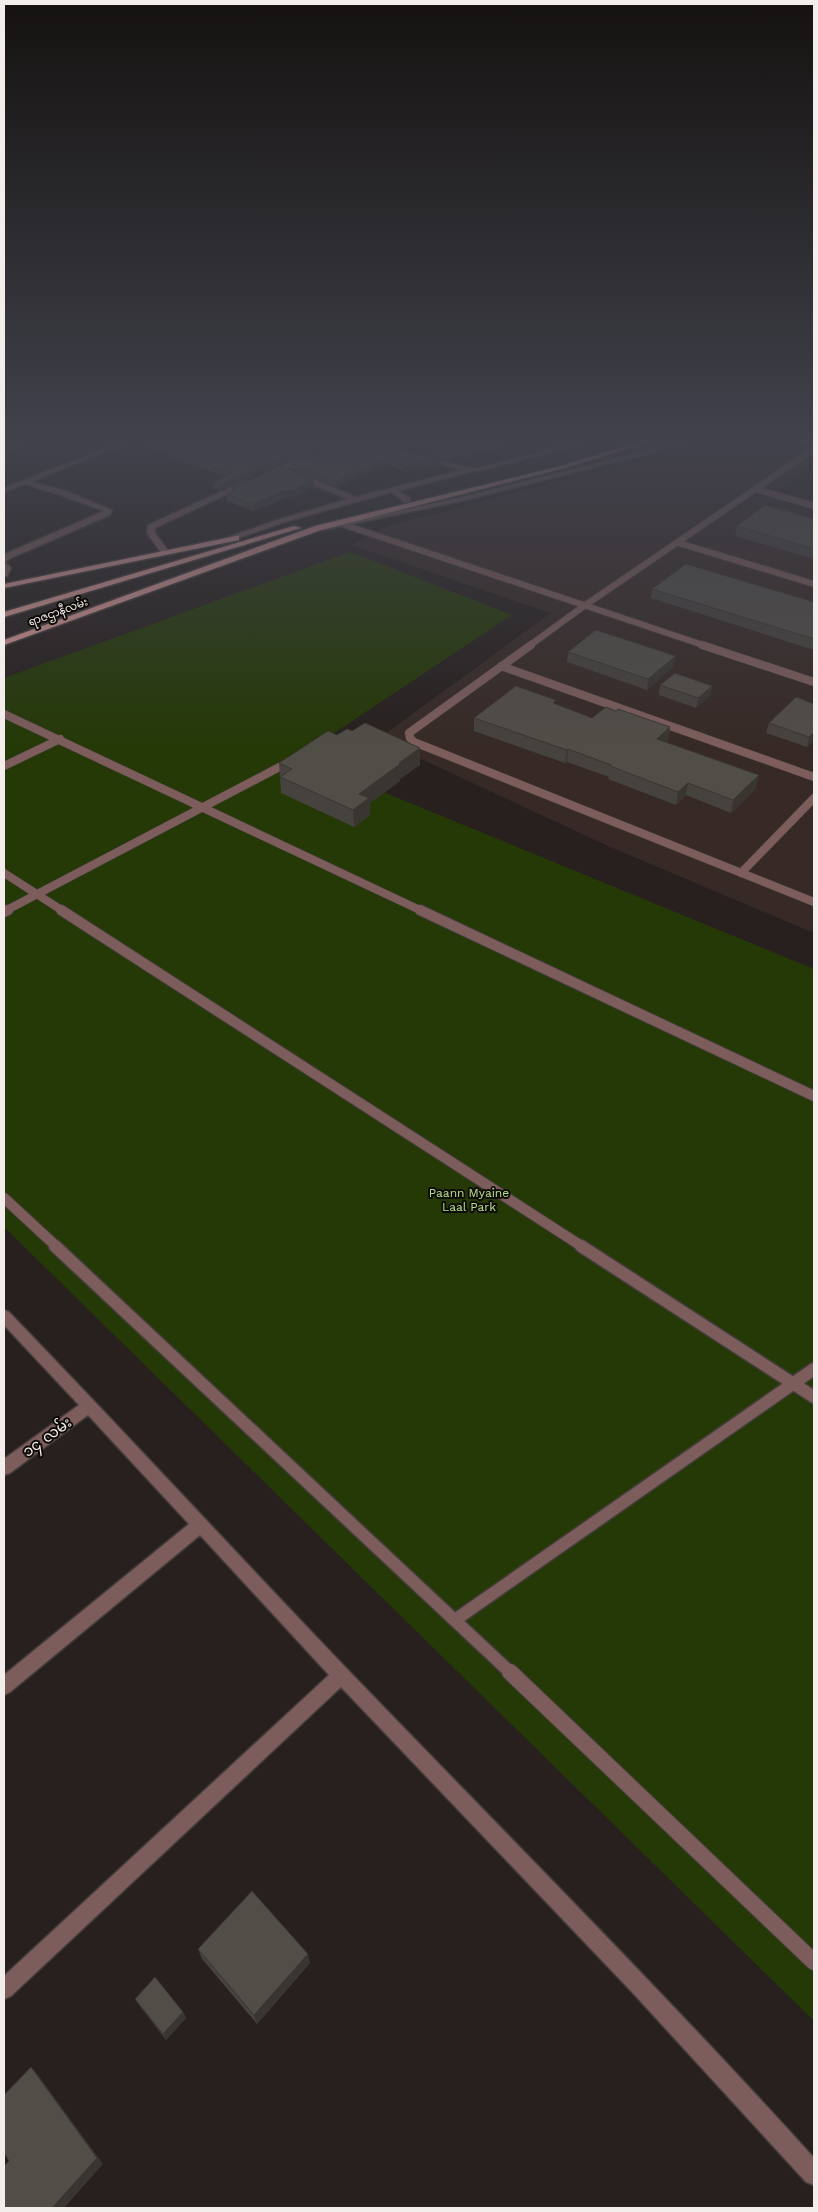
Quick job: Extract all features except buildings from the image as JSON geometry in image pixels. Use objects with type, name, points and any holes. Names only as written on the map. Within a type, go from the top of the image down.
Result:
[{"type":"main road","points":[[4,586],[232,539]]},
{"type":"main road","name":"ရာဇဌာနီလမ်း","points":[[6,614],[257,539]]},
{"type":"main road","name":"ရာဇဌာနီလမ်း","points":[[4,643],[287,539]]},
{"type":"street","points":[[4,567],[8,556],[47,539]]},
{"type":"street","points":[[156,539],[165,552]]},
{"type":"street","points":[[221,541],[226,539]]},
{"type":"street","points":[[4,1316],[90,1405],[341,1674],[728,2077],[814,2174]]},
{"type":"street","name":"၁၄ လမ်း","points":[[4,1468],[90,1405]]},
{"type":"street","points":[[4,1686],[200,1525]]},
{"type":"street","points":[[4,1989],[341,1674]]},
{"type":"lane","points":[[387,539],[814,682]]},
{"type":"lane","points":[[684,539],[584,606],[412,728],[408,733],[414,742],[814,902]]},
{"type":"lane","points":[[679,543],[814,584]]},
{"type":"lane","points":[[501,666],[814,777]]},
{"type":"lane","points":[[4,714],[814,1096]]},
{"type":"lane","points":[[4,766],[60,739]]},
{"type":"lane","points":[[4,912],[302,755]]},
{"type":"lane","points":[[741,873],[814,798]]},
{"type":"lane","points":[[4,873],[814,1397]]},
{"type":"lane","points":[[4,1198],[455,1620],[814,1962]]},
{"type":"lane","points":[[455,1620],[814,1369]]},
{"type":"shaded area","points":[[363,539],[814,539],[814,933],[608,846],[378,739],[551,613],[351,545]]},
{"type":"green space","name":"Paann Myaine Laal Park","points":[[350,552],[512,615],[298,757],[814,969],[814,2021],[4,1227],[4,678]]}]
